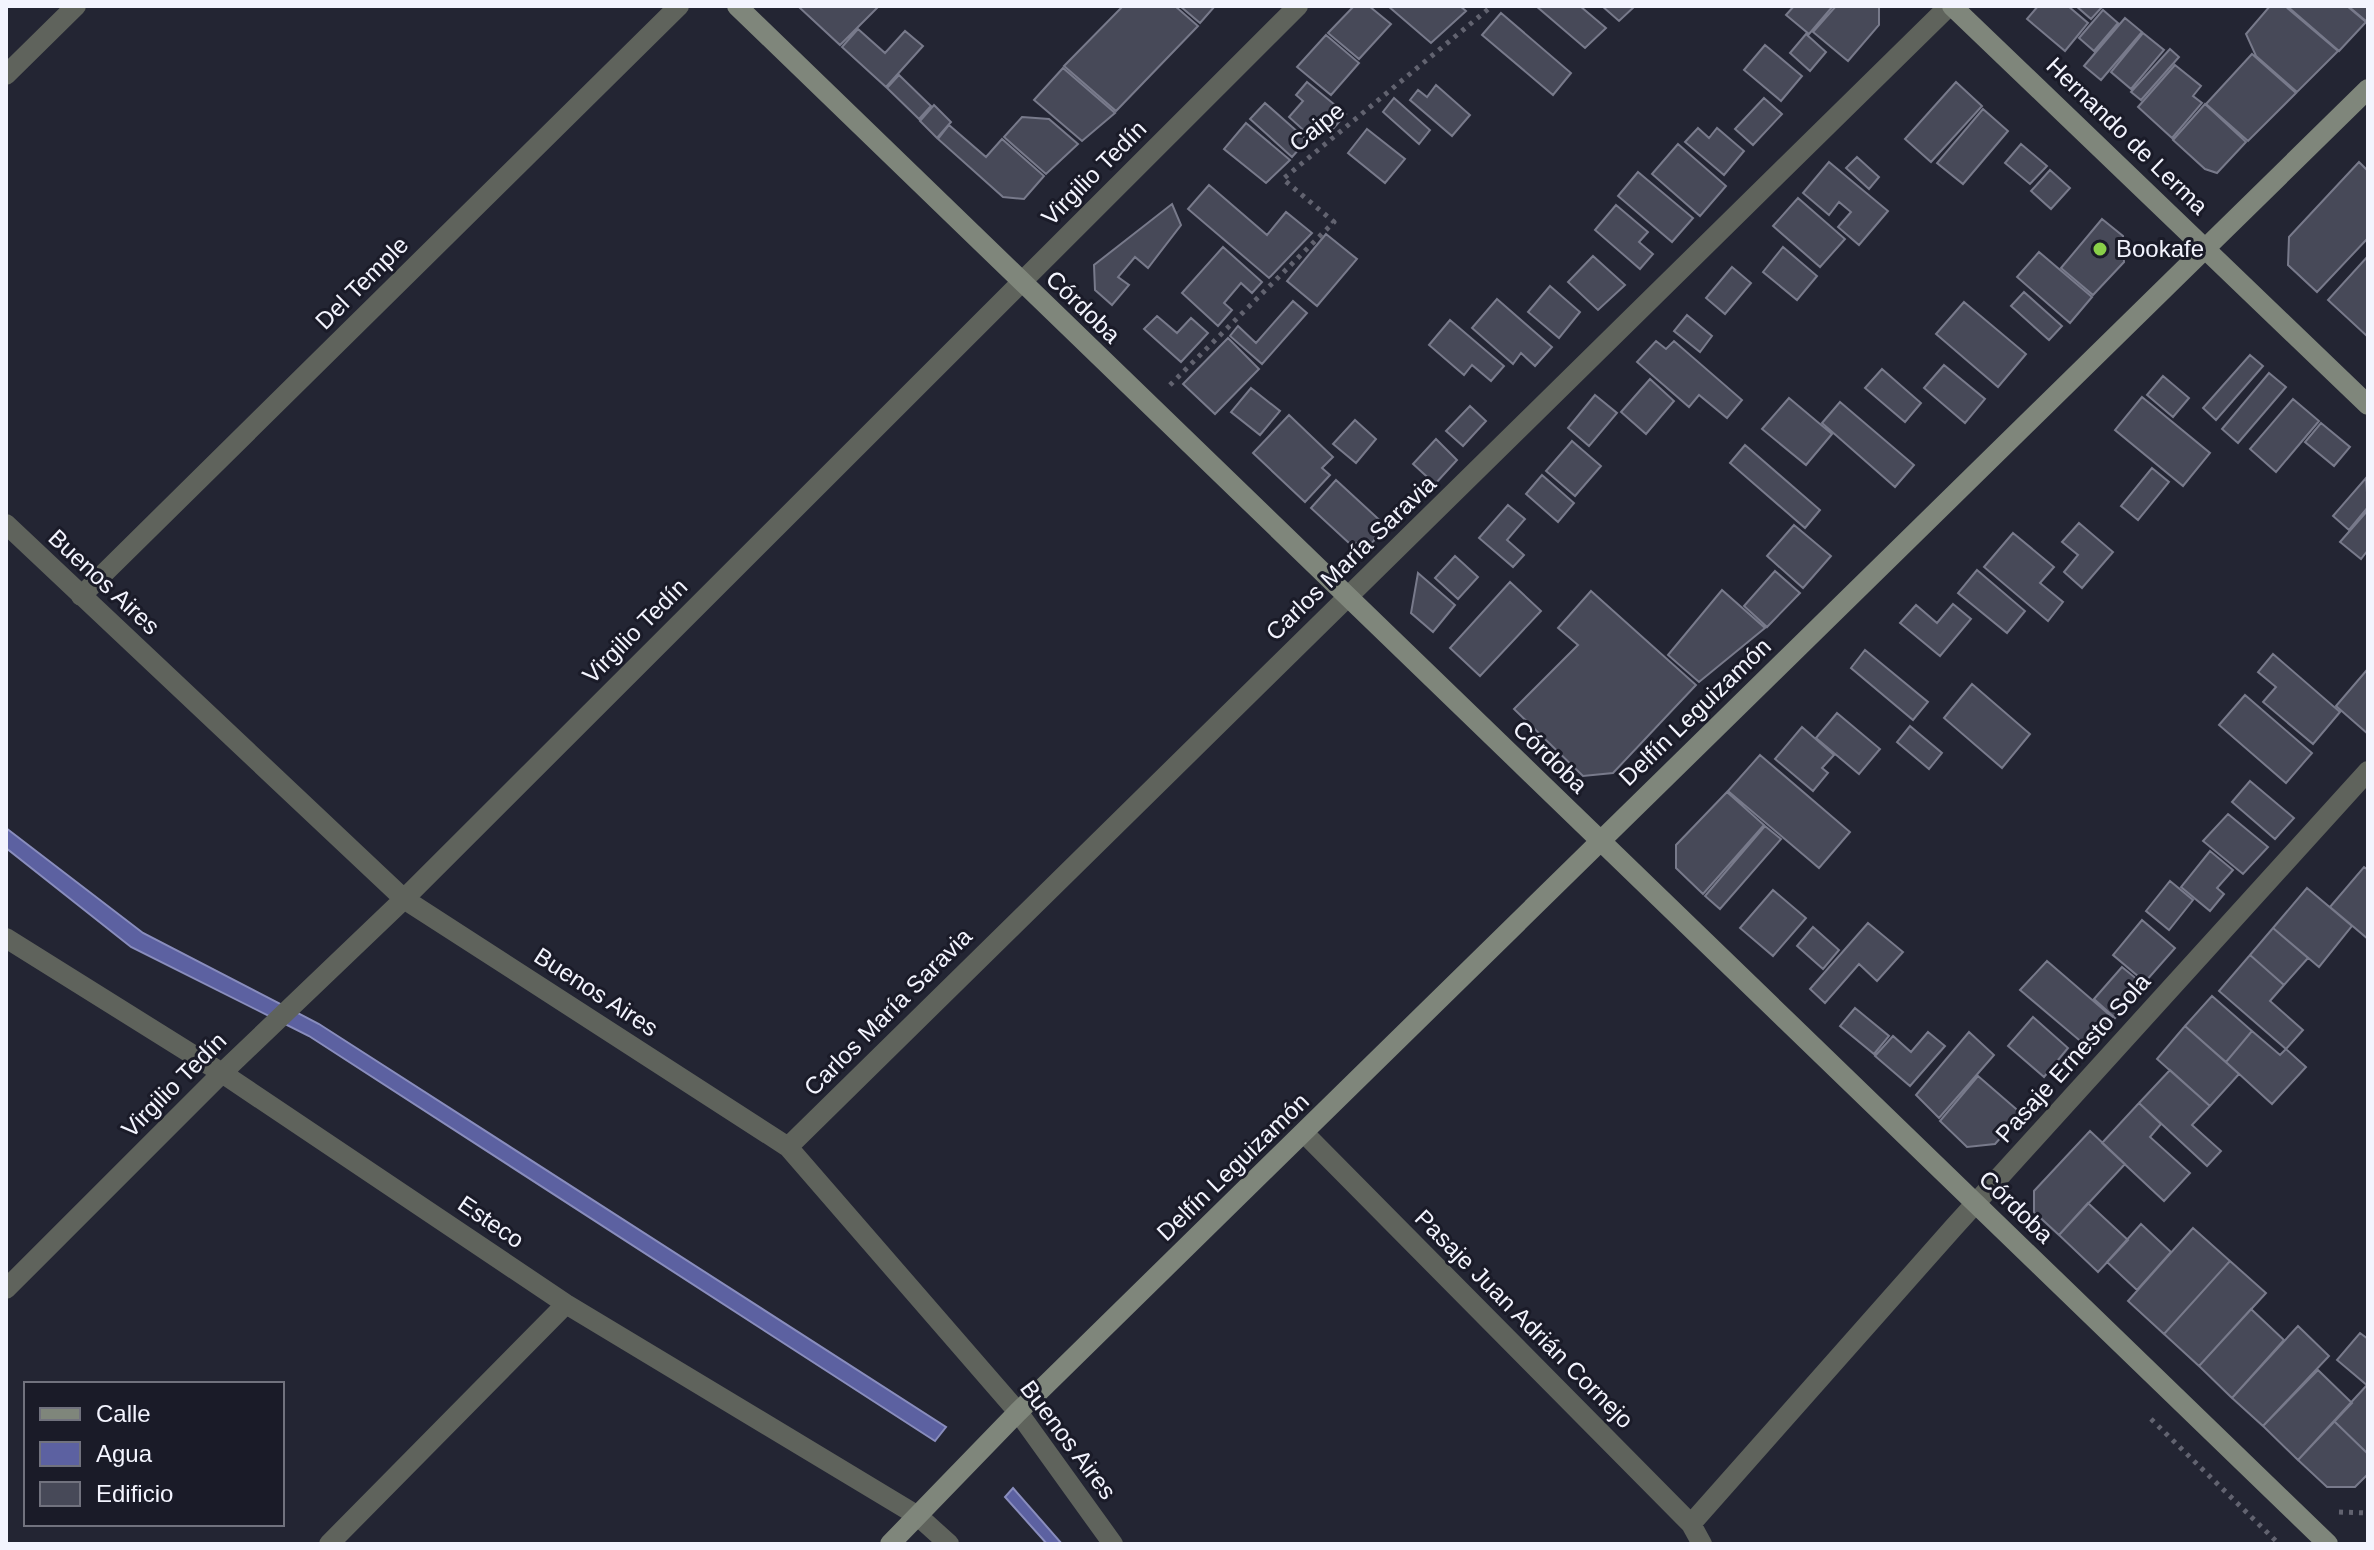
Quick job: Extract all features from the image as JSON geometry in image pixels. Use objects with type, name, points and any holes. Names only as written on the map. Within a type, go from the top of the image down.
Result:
[{"type":"main road","name":"Córdoba","points":[[737,6],[2328,1544]]},
{"type":"main road","name":"Hernando de Lerma","points":[[1951,6],[2368,405]]},
{"type":"main road","name":"Delfín Leguizamón","points":[[890,1544],[1018,1412],[2368,89]]},
{"type":"street","points":[[6,75],[76,6]]},
{"type":"street","name":"Del Temple","points":[[81,596],[679,6]]},
{"type":"street","name":"Virgilio Tedín","points":[[6,1289],[222,1073],[404,899],[1298,6]]},
{"type":"street","name":"Carlos María Saravia","points":[[788,1147],[1951,6]]},
{"type":"street","name":"Buenos Aires","points":[[6,524],[404,899],[788,1147],[1018,1412],[1113,1544]]},
{"type":"street","name":"Pasaje Ernesto Sola","points":[[1691,1524],[1975,1203],[2368,771]]},
{"type":"street","name":"Esteco","points":[[6,938],[222,1073],[566,1304],[918,1516],[949,1544]]},
{"type":"street","name":"Pasaje Juan Adrián Cornejo","points":[[1305,1134],[1691,1524],[1702,1544]]},
{"type":"street","points":[[329,1544],[566,1304]]},
{"type":"path","name":"Caipe","points":[[1170,385],[1334,222],[1283,179],[1492,6]]},
{"type":"water","points":[[6,828],[143,933],[319,1024],[946,1427],[935,1441],[309,1036],[131,947],[6,848]]},
{"type":"water","points":[[1013,1488],[1062,1544],[1047,1544],[1005,1497]]},
{"type":"building","points":[[879,6],[840,45],[800,8]]},
{"type":"building","points":[[1123,6],[1175,6],[1198,26],[1116,111],[1064,66]]},
{"type":"building","points":[[1180,6],[1215,6],[1200,23]]},
{"type":"building","points":[[1354,6],[1369,6],[1391,24],[1359,59],[1328,33]]},
{"type":"building","points":[[1388,6],[1460,6],[1466,11],[1431,43]]},
{"type":"building","points":[[1536,6],[1580,6],[1606,28],[1585,48]]},
{"type":"building","points":[[1602,6],[1635,6],[1619,21]]},
{"type":"building","points":[[1794,6],[1833,6],[1809,34],[1786,15]]},
{"type":"building","points":[[1836,6],[1879,6],[1879,25],[1848,61],[1813,32]]},
{"type":"building","points":[[2038,6],[2068,6],[2088,23],[2065,51],[2027,19]]},
{"type":"building","points":[[2076,6],[2103,6],[2091,19]]},
{"type":"building","points":[[2270,6],[2285,6],[2338,51],[2297,92],[2256,56],[2246,34]]},
{"type":"building","points":[[2287,6],[2347,6],[2366,22],[2339,51]]},
{"type":"building","points":[[2348,6],[2368,6],[2368,19],[2366,21]]},
{"type":"building","points":[[2103,10],[2118,23],[2094,51],[2079,38]]},
{"type":"building","points":[[1501,13],[1571,73],[1553,95],[1482,35]]},
{"type":"building","points":[[2125,18],[2142,32],[2101,80],[2084,66]]},
{"type":"building","points":[[858,29],[885,53],[905,31],[923,46],[886,87],[842,47]]},
{"type":"building","points":[[2143,33],[2164,50],[2131,89],[2111,72]]},
{"type":"building","points":[[1806,34],[1826,52],[1810,71],[1790,53]]},
{"type":"building","points":[[1326,35],[1359,63],[1331,95],[1297,67]]},
{"type":"building","points":[[1765,45],[1802,76],[1781,101],[1744,70]]},
{"type":"building","points":[[2170,49],[2179,57],[2141,100],[2131,92]]},
{"type":"building","points":[[2252,54],[2296,93],[2248,141],[2206,104]]},
{"type":"building","points":[[2175,65],[2201,86],[2193,96],[2202,103],[2172,138],[2138,107]]},
{"type":"building","points":[[1063,68],[1115,113],[1082,141],[1034,100]]},
{"type":"building","points":[[899,75],[931,106],[919,119],[887,88]]},
{"type":"building","points":[[1307,82],[1346,114],[1331,131],[1311,137],[1289,117],[1303,101],[1296,95]]},
{"type":"building","points":[[1956,82],[1982,106],[1931,162],[1905,139]]},
{"type":"building","points":[[1436,85],[1470,115],[1452,136],[1410,100],[1418,90],[1427,97]]},
{"type":"building","points":[[1394,98],[1430,130],[1419,144],[1383,112]]},
{"type":"building","points":[[1764,98],[1782,114],[1753,145],[1735,129]]},
{"type":"building","points":[[1265,103],[1307,140],[1292,157],[1250,119]]},
{"type":"building","points":[[2205,104],[2246,142],[2217,173],[2205,169],[2173,140]]},
{"type":"building","points":[[934,105],[951,122],[937,138],[920,121]]},
{"type":"building","points":[[1983,109],[2008,131],[1963,184],[1937,163]]},
{"type":"building","points":[[1022,117],[1049,119],[1078,144],[1046,174],[1004,137]]},
{"type":"building","points":[[1246,123],[1290,160],[1266,183],[1224,149]]},
{"type":"building","points":[[949,125],[986,157],[1002,139],[1044,176],[1024,199],[1003,197],[938,139]]},
{"type":"building","points":[[1698,128],[1709,138],[1717,128],[1744,151],[1724,175],[1685,142]]},
{"type":"building","points":[[1367,129],[1405,159],[1385,183],[1348,153]]},
{"type":"building","points":[[1678,144],[1726,186],[1700,216],[1652,174]]},
{"type":"building","points":[[2021,144],[2047,166],[2030,184],[2005,163]]},
{"type":"building","points":[[1857,157],[1879,177],[1869,189],[1846,168]]},
{"type":"building","points":[[1829,162],[1888,211],[1859,245],[1838,227],[1851,212],[1839,202],[1829,215],[1803,193]]},
{"type":"building","points":[[2359,162],[2368,171],[2368,238],[2317,292],[2288,265],[2289,237]]},
{"type":"building","points":[[2050,170],[2070,188],[2051,209],[2031,191]]},
{"type":"building","points":[[1638,172],[1693,218],[1672,242],[1618,196]]},
{"type":"building","points":[[1209,185],[1267,235],[1286,212],[1312,233],[1269,278],[1188,209]]},
{"type":"building","points":[[1798,198],[1845,239],[1820,267],[1773,226]]},
{"type":"building","points":[[1172,204],[1181,225],[1148,268],[1135,257],[1118,277],[1129,285],[1112,305],[1095,290],[1094,265]]},
{"type":"building","points":[[1616,205],[1648,232],[1639,242],[1653,254],[1640,269],[1595,230]]},
{"type":"building","name":"Bookafe","points":[[2102,219],[2123,236],[2124,262],[2093,295],[2061,268]]},
{"type":"building","points":[[1326,234],[1357,259],[1317,306],[1287,281]]},
{"type":"building","points":[[1223,247],[1262,282],[1252,293],[1241,283],[1224,303],[1232,310],[1218,326],[1182,293]]},
{"type":"building","points":[[1783,247],[1817,276],[1797,300],[1763,272]]},
{"type":"building","points":[[2039,252],[2092,297],[2070,323],[2017,277]]},
{"type":"building","points":[[1593,256],[1625,285],[1598,310],[1568,282]]},
{"type":"building","points":[[2368,256],[2368,337],[2328,300]]},
{"type":"building","points":[[1732,267],[1751,283],[1725,314],[1706,298]]},
{"type":"building","points":[[1550,286],[1580,312],[1559,338],[1528,312]]},
{"type":"building","points":[[2024,292],[2062,326],[2049,340],[2011,306]]},
{"type":"building","points":[[1497,299],[1552,347],[1535,366],[1521,353],[1513,364],[1472,328]]},
{"type":"building","points":[[1293,301],[1307,313],[1262,364],[1230,336],[1238,326],[1256,343]]},
{"type":"building","points":[[1964,302],[2026,354],[1998,387],[1936,334]]},
{"type":"building","points":[[1687,315],[1712,336],[1700,352],[1674,331]]},
{"type":"building","points":[[1157,316],[1177,333],[1191,318],[1208,333],[1181,362],[1144,329]]},
{"type":"building","points":[[1450,320],[1504,366],[1491,381],[1472,365],[1464,375],[1429,345]]},
{"type":"building","points":[[1228,338],[1259,369],[1215,414],[1183,384]]},
{"type":"building","points":[[1656,341],[1666,349],[1674,341],[1742,400],[1727,418],[1699,395],[1689,407],[1637,362]]},
{"type":"building","points":[[2250,355],[2263,366],[2216,420],[2203,408]]},
{"type":"building","points":[[1944,365],[1985,399],[1965,423],[1924,388]]},
{"type":"building","points":[[1882,369],[1921,403],[1905,422],[1865,388]]},
{"type":"building","points":[[2269,373],[2286,387],[2238,443],[2222,429]]},
{"type":"building","points":[[2163,376],[2189,398],[2173,417],[2147,395]]},
{"type":"building","points":[[1650,379],[1674,401],[1646,434],[1621,412]]},
{"type":"building","points":[[1251,388],[1280,411],[1260,435],[1231,412]]},
{"type":"building","points":[[1595,395],[1617,413],[1589,446],[1568,428]]},
{"type":"building","points":[[2142,397],[2210,453],[2183,486],[2115,430]]},
{"type":"building","points":[[1789,398],[1832,434],[1806,465],[1762,429]]},
{"type":"building","points":[[2293,399],[2319,421],[2276,472],[2250,449]]},
{"type":"building","points":[[1840,402],[1914,465],[1895,487],[1822,423]]},
{"type":"building","points":[[1470,406],[1486,421],[1463,446],[1446,431]]},
{"type":"building","points":[[1289,415],[1333,457],[1322,468],[1330,475],[1305,502],[1253,453]]},
{"type":"building","points":[[1355,420],[1376,439],[1356,463],[1333,444]]},
{"type":"building","points":[[2321,423],[2350,447],[2334,466],[2305,442]]},
{"type":"building","points":[[1436,439],[1457,460],[1435,484],[1413,464]]},
{"type":"building","points":[[1572,441],[1601,466],[1575,496],[1546,471]]},
{"type":"building","points":[[1745,445],[1820,510],[1805,528],[1730,463]]},
{"type":"building","points":[[2152,468],[2169,482],[2138,520],[2121,506]]},
{"type":"building","points":[[1542,475],[1574,503],[1558,522],[1526,494]]},
{"type":"building","points":[[2366,478],[2368,507],[2349,530],[2333,516]]},
{"type":"building","points":[[1336,480],[1386,526],[1372,543],[1349,543],[1311,508]]},
{"type":"building","points":[[1508,505],[1525,519],[1507,540],[1524,555],[1513,567],[1479,538]]},
{"type":"building","points":[[2368,510],[2368,550],[2361,559],[2340,542]]},
{"type":"building","points":[[2079,523],[2113,552],[2082,588],[2064,572],[2078,555],[2062,542]]},
{"type":"building","points":[[1794,525],[1831,556],[1803,588],[1767,556]]},
{"type":"building","points":[[2013,533],[2054,567],[2040,583],[2063,602],[2048,621],[1984,567]]},
{"type":"building","points":[[1455,556],[1478,577],[1458,599],[1435,578]]},
{"type":"building","points":[[1977,570],[2025,611],[2007,633],[1958,593]]},
{"type":"building","points":[[1775,571],[1800,593],[1767,627],[1744,606]]},
{"type":"building","points":[[1418,573],[1455,605],[1433,632],[1411,613]]},
{"type":"building","points":[[1510,582],[1541,611],[1480,676],[1450,648]]},
{"type":"building","points":[[1722,590],[1765,628],[1699,682],[1668,655]]},
{"type":"building","points":[[1591,591],[1696,685],[1613,773],[1583,776],[1514,709],[1578,645],[1558,628]]},
{"type":"building","points":[[1953,604],[1971,619],[1940,656],[1900,623],[1916,605],[1937,623]]},
{"type":"building","points":[[1865,650],[1928,702],[1913,720],[1851,668]]},
{"type":"building","points":[[2273,654],[2340,712],[2313,744],[2263,702],[2276,687],[2258,672]]},
{"type":"building","points":[[2366,671],[2368,673],[2368,734],[2336,706]]},
{"type":"building","points":[[1972,684],[2030,734],[2002,768],[1944,718]]},
{"type":"building","points":[[2245,695],[2312,753],[2286,783],[2219,725]]},
{"type":"building","points":[[1837,713],[1880,749],[1859,774],[1816,738]]},
{"type":"building","points":[[1910,726],[1942,753],[1929,769],[1897,742]]},
{"type":"building","points":[[1802,727],[1834,755],[1822,768],[1828,773],[1813,791],[1775,759]]},
{"type":"building","points":[[1760,755],[1850,832],[1819,868],[1728,791]]},
{"type":"building","points":[[2250,781],[2294,818],[2275,839],[2232,802]]},
{"type":"building","points":[[1727,792],[1764,825],[1703,894],[1676,868],[1676,845]]},
{"type":"building","points":[[2228,814],[2268,847],[2243,874],[2203,841]]},
{"type":"building","points":[[1765,826],[1781,839],[1720,909],[1705,896]]},
{"type":"building","points":[[2210,851],[2233,870],[2217,888],[2224,894],[2210,911],[2181,887]]},
{"type":"building","points":[[2364,867],[2368,870],[2368,939],[2330,907]]},
{"type":"building","points":[[2170,881],[2193,900],[2169,930],[2146,911]]},
{"type":"building","points":[[2307,888],[2352,926],[2319,967],[2273,928]]},
{"type":"building","points":[[1773,890],[1806,918],[1773,956],[1740,928]]},
{"type":"building","points":[[2142,920],[2175,948],[2145,982],[2113,955]]},
{"type":"building","points":[[1868,923],[1903,952],[1877,981],[1859,964],[1825,1003],[1810,989]]},
{"type":"building","points":[[1813,927],[1839,950],[1823,969],[1797,946]]},
{"type":"building","points":[[2273,928],[2308,958],[2284,985],[2250,955]]},
{"type":"building","points":[[2250,955],[2284,985],[2270,1001],[2303,1030],[2286,1049],[2219,991]]},
{"type":"building","points":[[2047,961],[2112,1017],[2085,1045],[2020,990]]},
{"type":"building","points":[[2122,967],[2144,985],[2115,1018],[2094,999]]},
{"type":"building","points":[[2212,996],[2252,1031],[2226,1062],[2185,1026]]},
{"type":"building","points":[[1855,1008],[1889,1036],[1874,1054],[1840,1026]]},
{"type":"building","points":[[2033,1017],[2068,1048],[2044,1077],[2008,1046]]},
{"type":"building","points":[[2185,1026],[2239,1074],[2210,1106],[2157,1059]]},
{"type":"building","points":[[2252,1031],[2280,1055],[2286,1049],[2306,1067],[2272,1104],[2226,1062]]},
{"type":"building","points":[[1928,1032],[1945,1046],[1910,1086],[1875,1056],[1893,1036],[1911,1052]]},
{"type":"building","points":[[1969,1032],[1994,1055],[1939,1118],[1916,1095]]},
{"type":"building","points":[[2170,1070],[2210,1106],[2192,1125],[2221,1151],[2207,1166],[2139,1103]]},
{"type":"building","points":[[1978,1076],[2022,1114],[1995,1144],[1967,1147],[1940,1121]]},
{"type":"building","points":[[2139,1103],[2161,1124],[2150,1137],[2190,1173],[2164,1201],[2102,1143]]},
{"type":"building","points":[[2090,1131],[2125,1164],[2059,1235],[2034,1212],[2034,1191]]},
{"type":"building","points":[[2088,1203],[2128,1240],[2098,1272],[2059,1235]]},
{"type":"building","points":[[2141,1224],[2171,1252],[2137,1290],[2107,1262]]},
{"type":"building","points":[[2193,1228],[2230,1261],[2164,1334],[2128,1301]]},
{"type":"building","points":[[2230,1261],[2266,1293],[2199,1366],[2164,1334]]},
{"type":"building","points":[[2251,1309],[2284,1340],[2232,1398],[2199,1366]]},
{"type":"building","points":[[2298,1326],[2329,1356],[2263,1426],[2232,1398]]},
{"type":"building","points":[[2360,1333],[2368,1339],[2368,1386],[2337,1360]]},
{"type":"building","points":[[2318,1370],[2352,1403],[2298,1460],[2263,1426]]},
{"type":"building","points":[[2368,1386],[2368,1454],[2334,1421]]},
{"type":"building","points":[[2334,1421],[2368,1454],[2368,1474],[2355,1487],[2327,1487],[2298,1460]]},
{"type":"place","name":"Bookafe","points":[[2100,249]]}]
